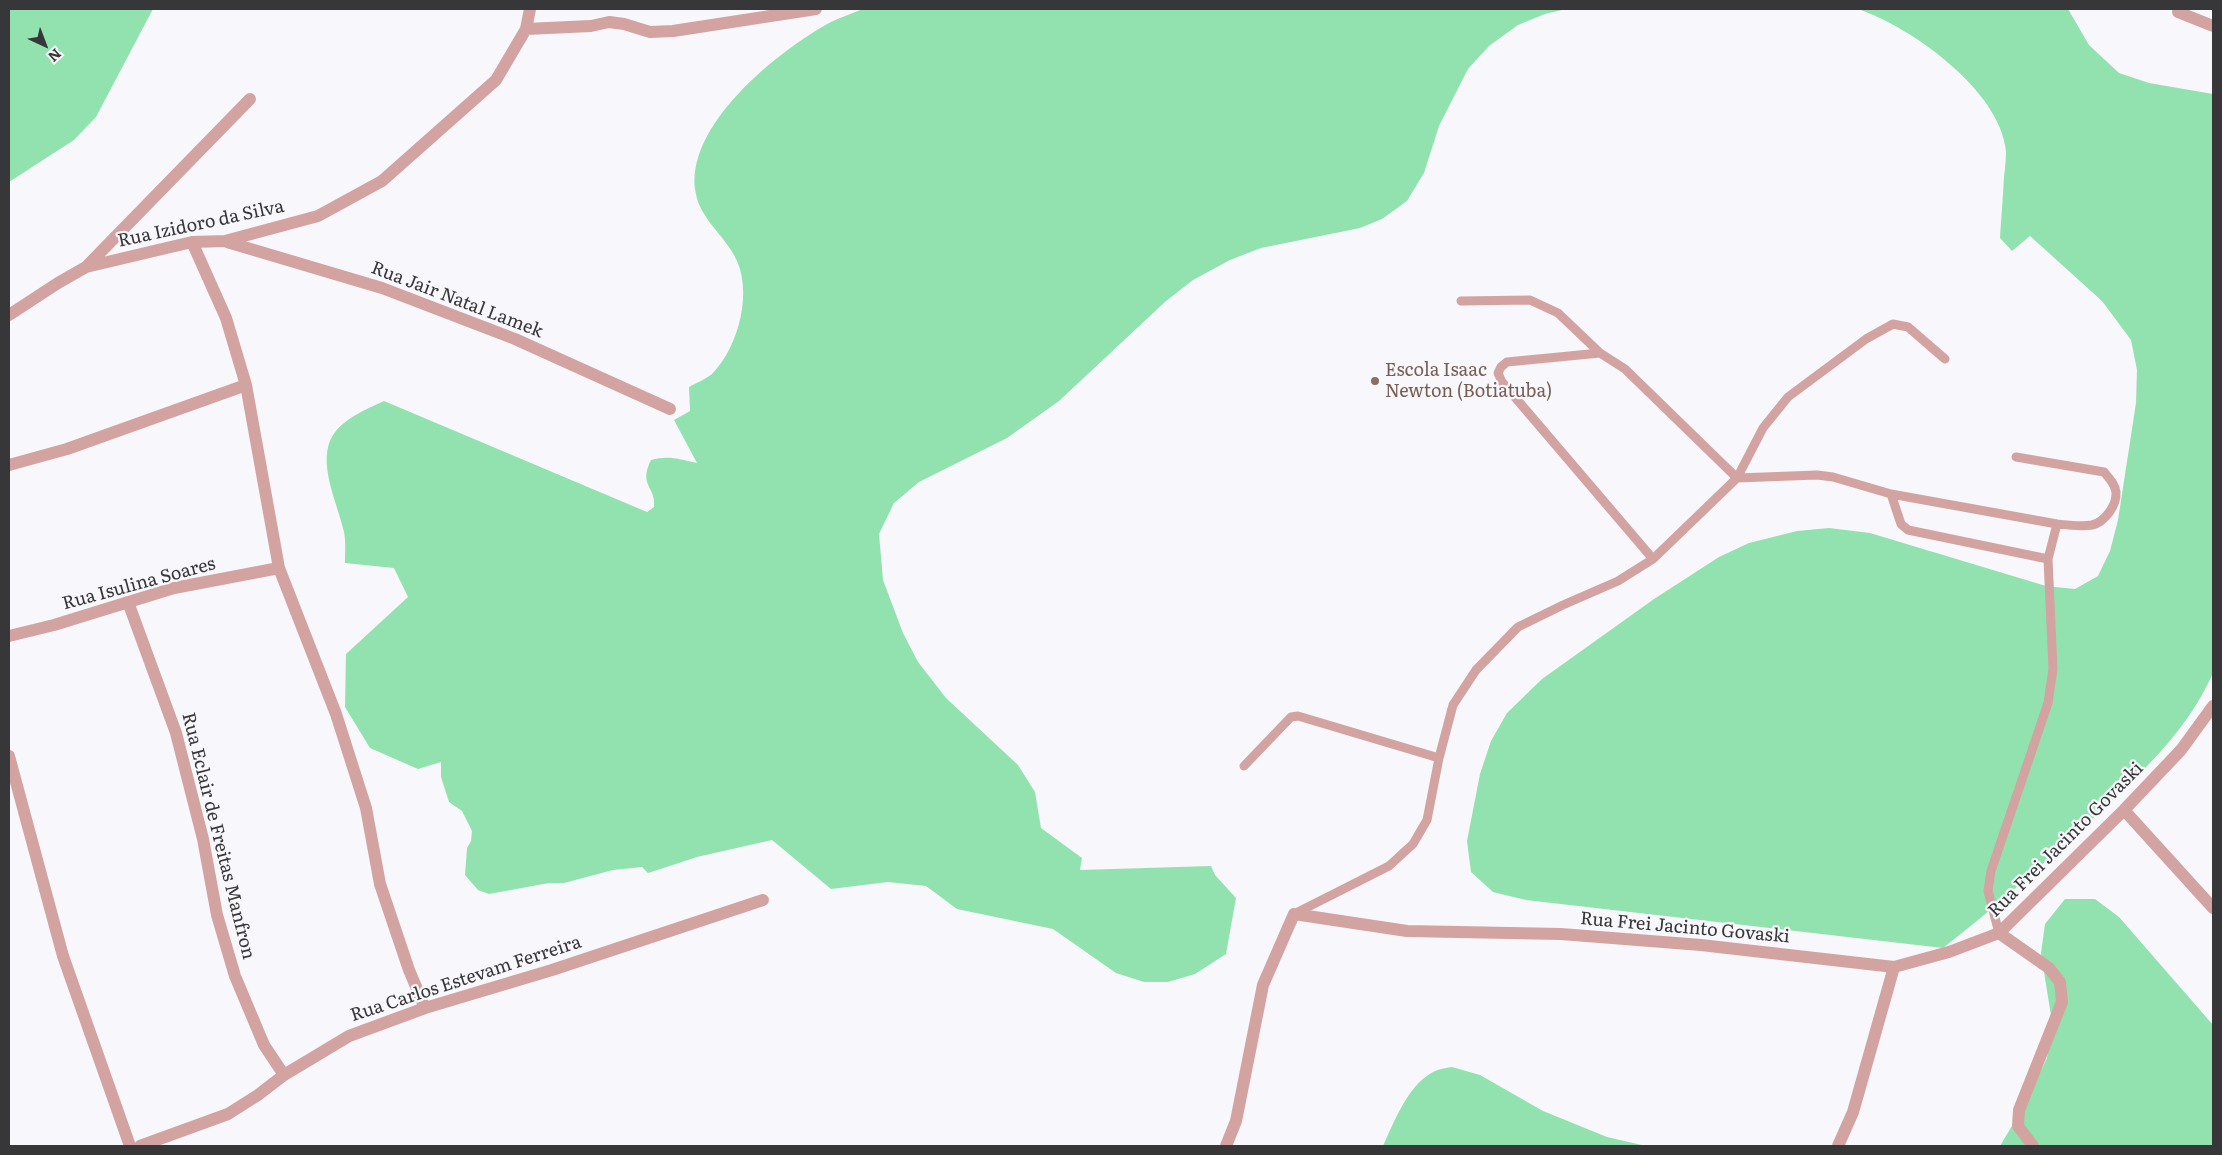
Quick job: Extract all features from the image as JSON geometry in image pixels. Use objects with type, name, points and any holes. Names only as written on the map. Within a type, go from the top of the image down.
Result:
[{"type":"street","name":"Rua Izidoro da Silva","points":[[9,315],[86,267],[192,242],[225,241],[318,216],[382,181],[496,80],[526,29],[530,9]]},
{"type":"street","points":[[526,29],[591,26],[609,22],[624,24],[650,32],[673,31],[816,9]]},
{"type":"street","points":[[2178,12],[2213,26]]},
{"type":"street","points":[[86,267],[250,99]]},
{"type":"street","name":"Rua Jair Natal Lamek","points":[[225,241],[382,288],[515,339],[670,409]]},
{"type":"street","points":[[192,242],[226,318],[246,385],[279,568],[336,714],[366,808],[380,884],[409,970],[425,1008]]},
{"type":"street","points":[[9,465],[67,449],[246,385]]},
{"type":"street","name":"Rua Isulina Soares","points":[[9,636],[54,625],[174,588],[279,568]]},
{"type":"street","name":"Rua Eclair de Freitas Manfron","points":[[128,602],[176,733],[203,839],[217,915],[235,976],[264,1045],[284,1075]]},
{"type":"street","name":"Rua Frei Jacinto Govaski","points":[[1294,914],[1407,930],[1561,934],[1701,944],[1894,967],[1949,952],[1999,933],[2124,810],[2181,750],[2213,706]]},
{"type":"street","points":[[9,756],[63,956],[130,1146]]},
{"type":"street","points":[[2124,810],[2213,908]]},
{"type":"street","name":"Rua Carlos Estevam Ferreira","points":[[140,1146],[228,1114],[258,1095],[284,1075],[349,1036],[425,1008],[552,970],[763,900]]},
{"type":"street","points":[[1226,1146],[1236,1121],[1263,985],[1294,914]]},
{"type":"street","points":[[1999,933],[2049,968],[2060,982],[2062,1002],[2019,1110],[2018,1126],[2032,1146]]},
{"type":"street","points":[[1838,1146],[1853,1112],[1894,967]]},
{"type":"lane","points":[[1461,301],[1530,300],[1558,313],[1600,352],[1625,370],[1737,478],[1817,475],[1833,477],[1891,494],[2056,524],[2092,525],[2104,518],[2112,507],[2116,492],[2104,472],[2016,457]]},
{"type":"lane","points":[[1294,914],[1389,866],[1413,844],[1427,820],[1439,758],[1453,705],[1476,670],[1518,627],[1618,581],[1654,559],[1737,478],[1763,428],[1788,398],[1873,336],[1893,324],[1908,327],[1945,360]]},
{"type":"lane","points":[[1600,352],[1507,362],[1498,373],[1502,382],[1654,559]]},
{"type":"lane","points":[[1891,494],[1901,524],[1908,530],[2048,559]]},
{"type":"lane","points":[[1999,933],[1988,890],[1991,871],[2048,703],[2053,669],[2048,559],[2056,524]]},
{"type":"lane","points":[[1244,766],[1291,717],[1298,716],[1439,758]]},
{"type":"green space","points":[[9,9],[153,9],[96,117],[74,140],[9,182]]},
{"type":"green space","points":[[863,9],[1566,9],[1545,14],[1518,25],[1489,46],[1468,69],[1439,126],[1424,173],[1407,201],[1382,219],[1360,228],[1261,248],[1230,260],[1193,280],[1166,301],[1059,401],[1007,438],[919,482],[894,503],[879,534],[883,580],[903,633],[918,662],[946,698],[1018,765],[1035,792],[1041,828],[1082,858],[1080,870],[1211,866],[1215,875],[1236,898],[1226,954],[1195,974],[1168,982],[1144,982],[1116,973],[1053,929],[957,909],[926,886],[888,882],[831,889],[772,840],[697,857],[648,873],[642,867],[613,870],[564,883],[549,883],[489,894],[478,890],[465,875],[467,848],[471,841],[472,831],[462,811],[449,802],[441,777],[441,762],[418,769],[370,748],[345,707],[346,654],[408,597],[394,568],[345,563],[344,532],[327,470],[328,446],[333,435],[349,419],[384,401],[647,512],[654,507],[653,494],[646,475],[651,460],[669,458],[697,463],[674,420],[690,411],[689,387],[712,374],[722,363],[730,349],[741,317],[743,284],[740,269],[734,255],[702,210],[696,194],[696,169],[704,143],[719,118],[739,93],[762,71],[786,51],[831,22]]},
{"type":"green space","points":[[1858,9],[2068,9],[2089,45],[2119,73],[2149,83],[2213,94],[2213,673],[2189,716],[2175,735],[2143,770],[2036,870],[1943,948],[1526,900],[1493,892],[1471,872],[1467,841],[1480,774],[1491,741],[1507,713],[1542,679],[1654,599],[1719,557],[1749,543],[1797,531],[1829,528],[1870,533],[2046,586],[2075,589],[2098,576],[2110,551],[2118,520],[2136,403],[2137,370],[2131,340],[2102,301],[2030,236],[2012,251],[2000,238],[2006,151],[2000,128],[1988,106],[1971,84],[1950,64],[1903,30]]},
{"type":"green space","points":[[2065,899],[2095,899],[2119,917],[2213,1025],[2213,1146],[2000,1146],[2025,1104],[2047,1058],[2052,1022],[2041,953],[2045,924]]},
{"type":"green space","points":[[1452,1067],[1480,1075],[1543,1111],[1607,1137],[1646,1146],[1383,1146],[1397,1115],[1416,1086],[1433,1072]]},
{"type":"place","name":"Escola Isaac Newton (Botiatuba)","points":[[1375,381]]}]
